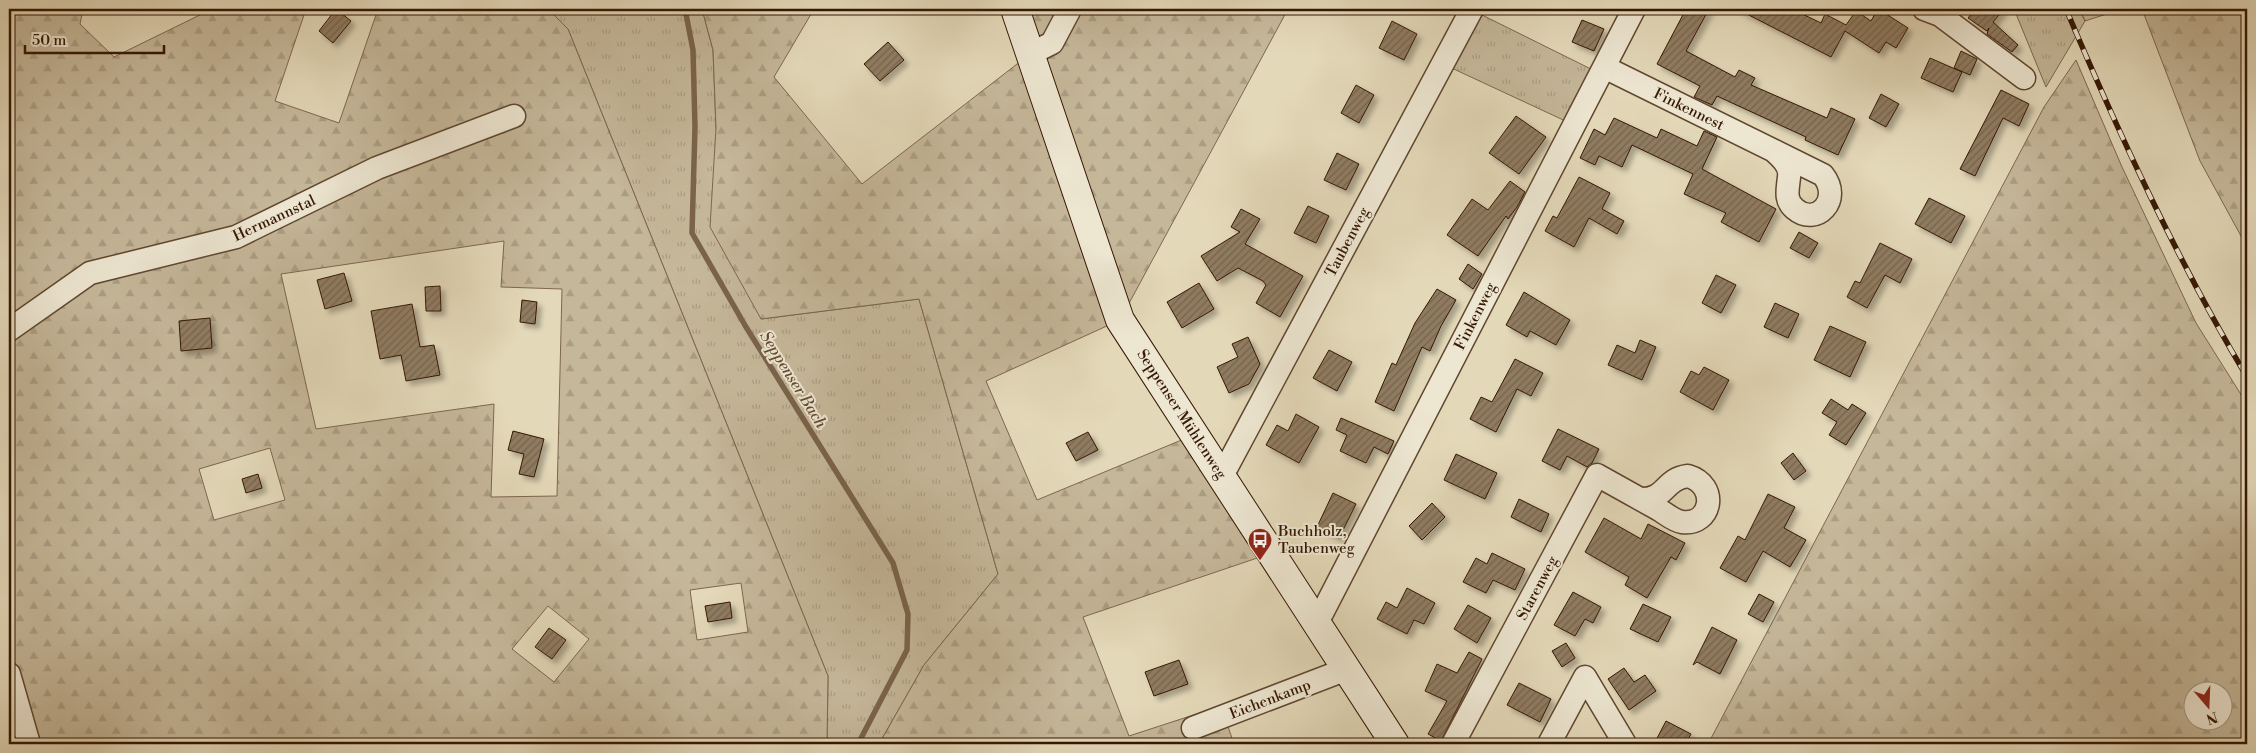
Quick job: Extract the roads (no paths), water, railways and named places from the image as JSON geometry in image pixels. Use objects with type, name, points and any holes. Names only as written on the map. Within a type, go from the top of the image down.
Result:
[{"type":"street","name":"Seppenser Mühlenweg","points":[[1015,9],[1120,320],[1395,744]]},
{"type":"street","points":[[1030,54],[1052,43],[1070,9]]},
{"type":"street","name":"Taubenweg","points":[[1222,476],[1472,9]]},
{"type":"street","name":"Finkenweg","points":[[1317,623],[1634,9]]},
{"type":"street","points":[[1924,9],[1940,15],[2024,78]]},
{"type":"street","name":"Finkennest","points":[[1604,67],[1774,152]]},
{"type":"street","name":"Hermannstal","points":[[9,330],[90,274],[236,237],[378,168],[514,116]]},
{"type":"street","name":"Starenweg","points":[[1453,744],[1597,475],[1640,499]]},
{"type":"street","name":"Eichenkamp","points":[[1194,728],[1346,669]]},
{"type":"street","points":[[9,674],[30,744]]},
{"type":"street","points":[[1549,744],[1585,677],[1625,744]]},
{"type":"waterway","name":"Seppenser Bach","points":[[685,9],[693,50],[695,127],[692,233],[746,327],[893,563],[908,614],[907,650],[858,744]]},
{"type":"railway","points":[[2066,9],[2150,196],[2221,333],[2247,377]]},
{"type":"place","name":"Buchholz, Taubenweg","points":[[1260,561]]}]
